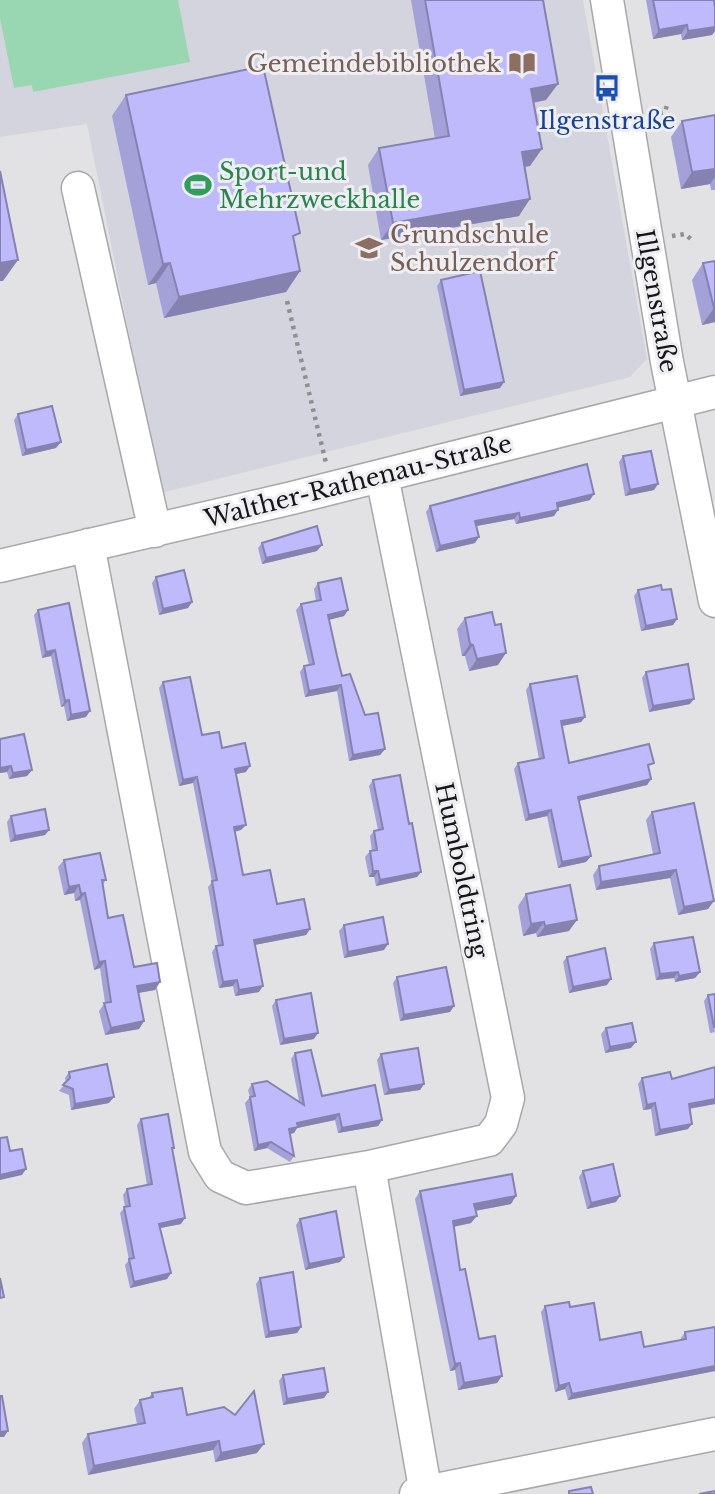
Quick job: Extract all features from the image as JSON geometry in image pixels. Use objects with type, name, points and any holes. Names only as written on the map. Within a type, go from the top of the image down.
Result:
[{"type":"street","name":"Illgenstraße","points":[[607,0],[675,402],[715,601]]},
{"type":"street","points":[[78,188],[155,531]]},
{"type":"street","name":"Walther-Rathenau-Straße","points":[[0,566],[382,476],[715,392]]},
{"type":"street","name":"Humboldtring","points":[[88,545],[205,1152],[220,1177],[246,1188],[369,1167],[489,1140],[501,1124],[508,1098],[382,476]]},
{"type":"street","points":[[369,1167],[423,1493],[715,1434]]},
{"type":"path","points":[[644,117],[665,112],[667,105]]},
{"type":"path","points":[[665,237],[685,234],[692,240]]},
{"type":"path","points":[[287,301],[326,464]]},
{"type":"shaded area","name":"Grundschule Schulzendorf","points":[[0,0],[583,0],[647,359],[630,377],[161,493],[87,124],[0,137]]},
{"type":"green space","points":[[0,0],[178,0],[190,62],[33,92],[32,85],[14,88],[0,18]]},
{"type":"building","name":"Grundschule Schulzendorf","points":[[425,0],[543,0],[558,84],[531,89],[542,149],[522,152],[530,199],[393,223],[379,148],[449,136]]},
{"type":"building","points":[[653,0],[714,0],[715,27],[688,31],[687,25],[659,30]]},
{"type":"building","name":"Sport-und Mehrzweckhalle","points":[[263,66],[300,233],[293,236],[300,271],[179,297],[170,263],[163,264],[126,95]]},
{"type":"building","points":[[715,115],[715,169],[692,172],[682,121]]},
{"type":"building","points":[[0,171],[18,260],[0,263]]},
{"type":"building","points":[[715,261],[715,308],[714,308],[703,263]]},
{"type":"building","points":[[480,271],[504,382],[464,390],[441,280]]},
{"type":"building","points":[[52,406],[61,442],[26,450],[18,414]]},
{"type":"building","points":[[651,451],[658,484],[630,490],[623,456]]},
{"type":"building","points":[[587,464],[594,494],[557,503],[558,510],[520,518],[519,513],[475,521],[479,537],[440,546],[430,506]]},
{"type":"building","points":[[317,526],[322,545],[266,558],[262,543]]},
{"type":"building","points":[[184,570],[192,602],[163,609],[156,577]]},
{"type":"building","points":[[341,578],[348,610],[328,615],[342,676],[350,674],[365,715],[378,713],[385,749],[353,755],[341,685],[309,691],[304,666],[314,664],[301,604],[321,600],[318,583]]},
{"type":"building","points":[[661,585],[662,590],[671,589],[677,619],[646,626],[638,590]]},
{"type":"building","points":[[69,603],[90,711],[71,715],[69,700],[65,701],[55,650],[46,652],[38,610]]},
{"type":"building","points":[[492,612],[495,625],[501,624],[506,653],[477,659],[473,645],[470,644],[465,618]]},
{"type":"building","points":[[688,664],[694,699],[653,706],[646,672]]},
{"type":"building","points":[[577,676],[585,717],[561,721],[569,763],[649,744],[654,763],[648,765],[651,779],[578,797],[591,856],[562,862],[551,810],[529,815],[518,763],[544,758],[530,684]]},
{"type":"building","points":[[190,677],[202,735],[219,732],[222,748],[245,743],[250,766],[235,769],[246,825],[234,827],[243,875],[270,870],[277,904],[304,899],[310,929],[254,940],[263,986],[239,990],[237,980],[223,982],[216,946],[223,945],[212,881],[217,880],[197,777],[183,780],[163,682]]},
{"type":"building","points":[[24,734],[32,770],[13,773],[11,766],[0,768],[0,739]]},
{"type":"building","points":[[400,775],[421,872],[380,880],[378,871],[373,871],[370,851],[377,850],[374,831],[383,829],[373,780]]},
{"type":"building","points":[[694,803],[714,901],[684,907],[676,870],[601,882],[599,866],[660,853],[652,812]]},
{"type":"building","points":[[45,809],[49,830],[15,836],[11,816]]},
{"type":"building","points":[[100,853],[106,880],[102,880],[108,918],[123,915],[134,967],[157,963],[160,982],[137,986],[144,1021],[111,1028],[104,1003],[111,1002],[105,961],[99,962],[85,893],[81,894],[79,885],[69,887],[64,860]]},
{"type":"building","points":[[570,885],[577,920],[545,926],[544,922],[531,924],[526,894]]},
{"type":"building","points":[[383,917],[388,944],[348,952],[344,925]]},
{"type":"building","points":[[693,937],[700,972],[679,976],[678,972],[660,974],[654,943]]},
{"type":"building","points":[[605,948],[611,979],[573,987],[567,957]]},
{"type":"building","points":[[446,967],[454,1006],[404,1015],[397,977]]},
{"type":"building","points":[[311,993],[318,1033],[284,1039],[276,1000]]},
{"type":"building","points":[[715,994],[715,1027],[714,1027],[708,995]]},
{"type":"building","points":[[632,1023],[636,1042],[610,1047],[606,1028]]},
{"type":"building","points":[[418,1048],[424,1084],[389,1090],[381,1054]]},
{"type":"building","points":[[311,1050],[322,1096],[375,1085],[382,1120],[342,1128],[339,1114],[297,1123],[298,1127],[289,1129],[294,1156],[271,1142],[258,1145],[250,1097],[255,1096],[252,1084],[267,1081],[304,1105],[295,1053]]},
{"type":"building","points":[[107,1064],[114,1097],[75,1104],[73,1089],[63,1085],[70,1078],[69,1072]]},
{"type":"building","points":[[715,1067],[715,1099],[689,1104],[692,1124],[660,1130],[655,1103],[647,1105],[642,1078],[670,1072],[672,1079]]},
{"type":"building","points":[[168,1114],[185,1218],[159,1224],[171,1273],[134,1282],[129,1259],[134,1258],[124,1207],[130,1206],[127,1189],[152,1184],[141,1119]]},
{"type":"building","points":[[7,1137],[10,1151],[22,1149],[26,1169],[0,1175],[0,1138]]},
{"type":"building","points":[[613,1164],[620,1196],[591,1203],[583,1171]]},
{"type":"building","points":[[512,1174],[516,1196],[474,1204],[477,1216],[453,1221],[460,1270],[465,1269],[479,1339],[495,1336],[502,1376],[464,1383],[460,1363],[455,1364],[420,1191]]},
{"type":"building","points":[[336,1211],[344,1257],[309,1264],[300,1219]]},
{"type":"building","points":[[293,1272],[301,1327],[269,1332],[260,1278]]},
{"type":"building","points":[[0,1278],[4,1297],[0,1298]]},
{"type":"building","points":[[569,1302],[570,1307],[594,1303],[600,1340],[641,1332],[644,1347],[686,1339],[685,1332],[715,1327],[715,1366],[572,1394],[569,1383],[559,1386],[545,1306]]},
{"type":"building","points":[[324,1368],[328,1392],[287,1399],[283,1375]]},
{"type":"building","points":[[182,1388],[187,1415],[224,1407],[235,1415],[254,1391],[264,1444],[221,1453],[219,1441],[94,1466],[88,1434],[145,1423],[140,1400],[153,1397],[152,1393]]},
{"type":"building","points":[[0,1396],[8,1431],[0,1432]]},
{"type":"building","points":[[591,1487],[593,1494],[569,1494],[569,1491]]},
{"type":"place","name":"Gemeindebibliothek","points":[[522,63]]},
{"type":"place","name":"Ilgenstraße","points":[[607,88]]},
{"type":"place","name":"Sport-und Mehrzweckhalle","points":[[198,185]]},
{"type":"place","name":"Grundschule Schulzendorf","points":[[369,248]]}]
